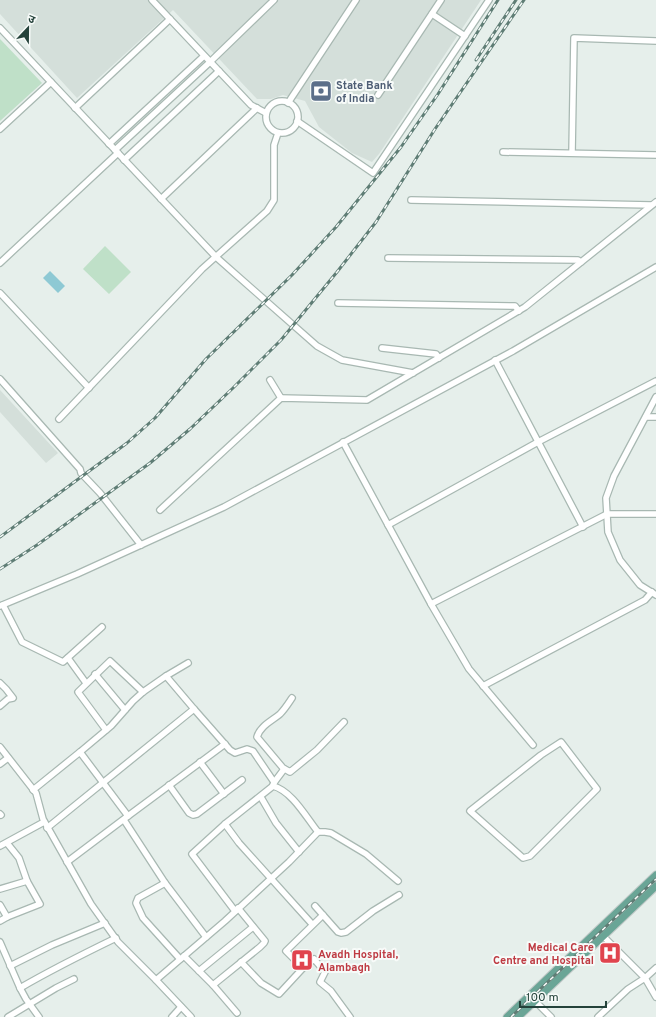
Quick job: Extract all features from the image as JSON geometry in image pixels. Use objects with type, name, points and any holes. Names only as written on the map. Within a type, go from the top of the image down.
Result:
[{"type":"main road","points":[[518,1017],[603,936],[652,886],[656,875]]},
{"type":"main road","points":[[507,1017],[652,886]]},
{"type":"street","points":[[152,0],[251,105],[266,113]]},
{"type":"street","points":[[0,263],[274,0]]},
{"type":"street","points":[[288,103],[356,0]]},
{"type":"street","points":[[378,95],[441,0]]},
{"type":"street","points":[[298,121],[373,173],[489,0]]},
{"type":"street","points":[[432,14],[465,36]]},
{"type":"street","points":[[75,108],[170,19]]},
{"type":"street","points":[[0,28],[216,257],[317,346],[342,360],[413,373]]},
{"type":"street","points":[[572,153],[574,38],[656,41]]},
{"type":"street","points":[[109,144],[204,56]]},
{"type":"street","points":[[124,160],[219,71]]},
{"type":"street","points":[[0,129],[51,82]]},
{"type":"street","points":[[280,101],[288,103],[296,109],[298,121],[290,131],[278,133],[272,130],[268,125],[266,121],[266,113],[268,108],[274,103],[280,101]]},
{"type":"street","points":[[161,199],[257,108]]},
{"type":"street","points":[[59,419],[202,270],[267,211],[274,200],[274,145],[278,133]]},
{"type":"street","points":[[503,152],[656,155]]},
{"type":"street","points":[[412,200],[651,205]]},
{"type":"street","points":[[160,510],[281,398],[367,400],[519,311],[656,202]]},
{"type":"street","points":[[388,258],[578,260],[581,262]]},
{"type":"street","points":[[102,627],[63,662],[22,642],[1,605],[77,574],[224,507],[495,360],[656,266]]},
{"type":"street","points":[[0,293],[89,388]]},
{"type":"street","points":[[338,304],[515,306],[519,311]]},
{"type":"street","points":[[382,348],[436,354],[439,358]]},
{"type":"street","points":[[495,360],[583,527]]},
{"type":"street","points":[[0,379],[80,468],[81,473],[100,493],[141,545]]},
{"type":"street","points":[[270,380],[281,398]]},
{"type":"street","points":[[388,525],[538,442],[656,381]]},
{"type":"street","points":[[483,686],[654,594],[640,585],[620,560],[608,532],[606,498],[614,476],[656,397]]},
{"type":"street","points":[[646,417],[656,417]]},
{"type":"street","points":[[343,442],[431,604],[469,669],[533,745]]},
{"type":"street","points":[[431,604],[607,514],[656,514]]},
{"type":"street","points":[[68,658],[86,683]]},
{"type":"street","points":[[106,730],[78,692],[86,683],[110,661],[143,692]]},
{"type":"street","points":[[33,790],[106,730],[143,692],[188,663]]},
{"type":"street","points":[[95,674],[125,710]]},
{"type":"street","points":[[166,676],[230,750],[235,753],[247,749],[253,751],[274,784],[292,798],[318,832]]},
{"type":"street","points":[[0,684],[13,698],[8,699],[0,706]]},
{"type":"street","points":[[292,698],[280,714],[259,731],[257,737],[284,769],[290,772],[296,769],[305,759],[317,750],[344,722]]},
{"type":"street","points":[[0,846],[46,825],[103,784],[194,709]]},
{"type":"street","points":[[561,742],[597,789],[530,856],[523,858],[470,811],[537,758],[561,742]]},
{"type":"street","points":[[67,862],[225,744]]},
{"type":"street","points":[[0,747],[36,793],[46,825],[91,904],[116,938],[191,1017]]},
{"type":"street","points":[[80,752],[126,818],[165,883],[206,937]]},
{"type":"street","points":[[0,764],[8,758]]},
{"type":"street","points":[[200,762],[224,794]]},
{"type":"street","points":[[213,985],[242,962],[264,942],[264,940],[237,910],[192,854],[225,824],[274,784],[281,776],[284,769]]},
{"type":"street","points":[[169,785],[192,815],[197,814],[242,780]]},
{"type":"street","points":[[262,799],[276,823],[299,852]]},
{"type":"street","points":[[225,824],[239,843],[312,924]]},
{"type":"street","points":[[156,980],[271,879],[318,832],[331,833],[360,850],[398,881]]},
{"type":"street","points":[[0,921],[40,904],[27,881],[19,858],[7,843]]},
{"type":"street","points":[[0,889],[27,881]]},
{"type":"street","points":[[165,883],[138,898],[136,903],[143,918],[182,958],[199,971],[213,985],[237,1013]]},
{"type":"street","points":[[315,906],[338,932],[341,933],[346,932],[373,910],[399,895]]},
{"type":"street","points":[[0,905],[7,917]]},
{"type":"street","points":[[303,968],[286,951],[312,924],[323,915]]},
{"type":"street","points":[[10,966],[52,945],[105,923]]},
{"type":"street","points":[[199,971],[253,927]]},
{"type":"street","points":[[603,936],[645,978],[656,997]]},
{"type":"street","points":[[20,988],[49,971],[62,966],[116,938]]},
{"type":"street","points":[[0,942],[20,988],[39,1017]]},
{"type":"street","points":[[242,962],[261,983],[279,994],[314,958],[325,972],[320,982],[331,991],[350,1017]]},
{"type":"street","points":[[598,1017],[628,990],[656,968]]},
{"type":"street","points":[[8,1017],[74,978]]},
{"type":"street","points":[[535,1001],[551,1017]]},
{"type":"street","points":[[172,1017],[181,1007]]},
{"type":"shaded area","points":[[0,0],[481,0],[379,154],[372,162],[352,153],[319,127],[305,101],[283,95],[271,99],[257,99],[173,10],[77,98],[0,14]]},
{"type":"shaded area","points":[[0,390],[58,453],[46,463],[0,412]]},
{"type":"green space","points":[[0,39],[42,83],[0,121]]},
{"type":"green space","points":[[105,246],[131,272],[109,294],[83,269]]},
{"type":"water","points":[[50,271],[65,286],[58,293],[43,278]]},
{"type":"railway","points":[[0,537],[127,443],[155,418],[206,359],[292,275],[336,227],[401,147],[438,94],[498,0]]},
{"type":"railway","points":[[476,60],[516,0]]},
{"type":"railway","points":[[0,569],[37,545],[150,463],[190,429],[281,340],[376,222],[435,129],[524,0]]},
{"type":"railway","points":[[511,1017],[656,879]]},
{"type":"place","name":"State Bank of India","points":[[321,91]]},
{"type":"place","name":"Medical Care Centre and Hospital","points":[[610,953]]},
{"type":"place","name":"Avadh Hospital, Alambagh","points":[[302,960]]}]
